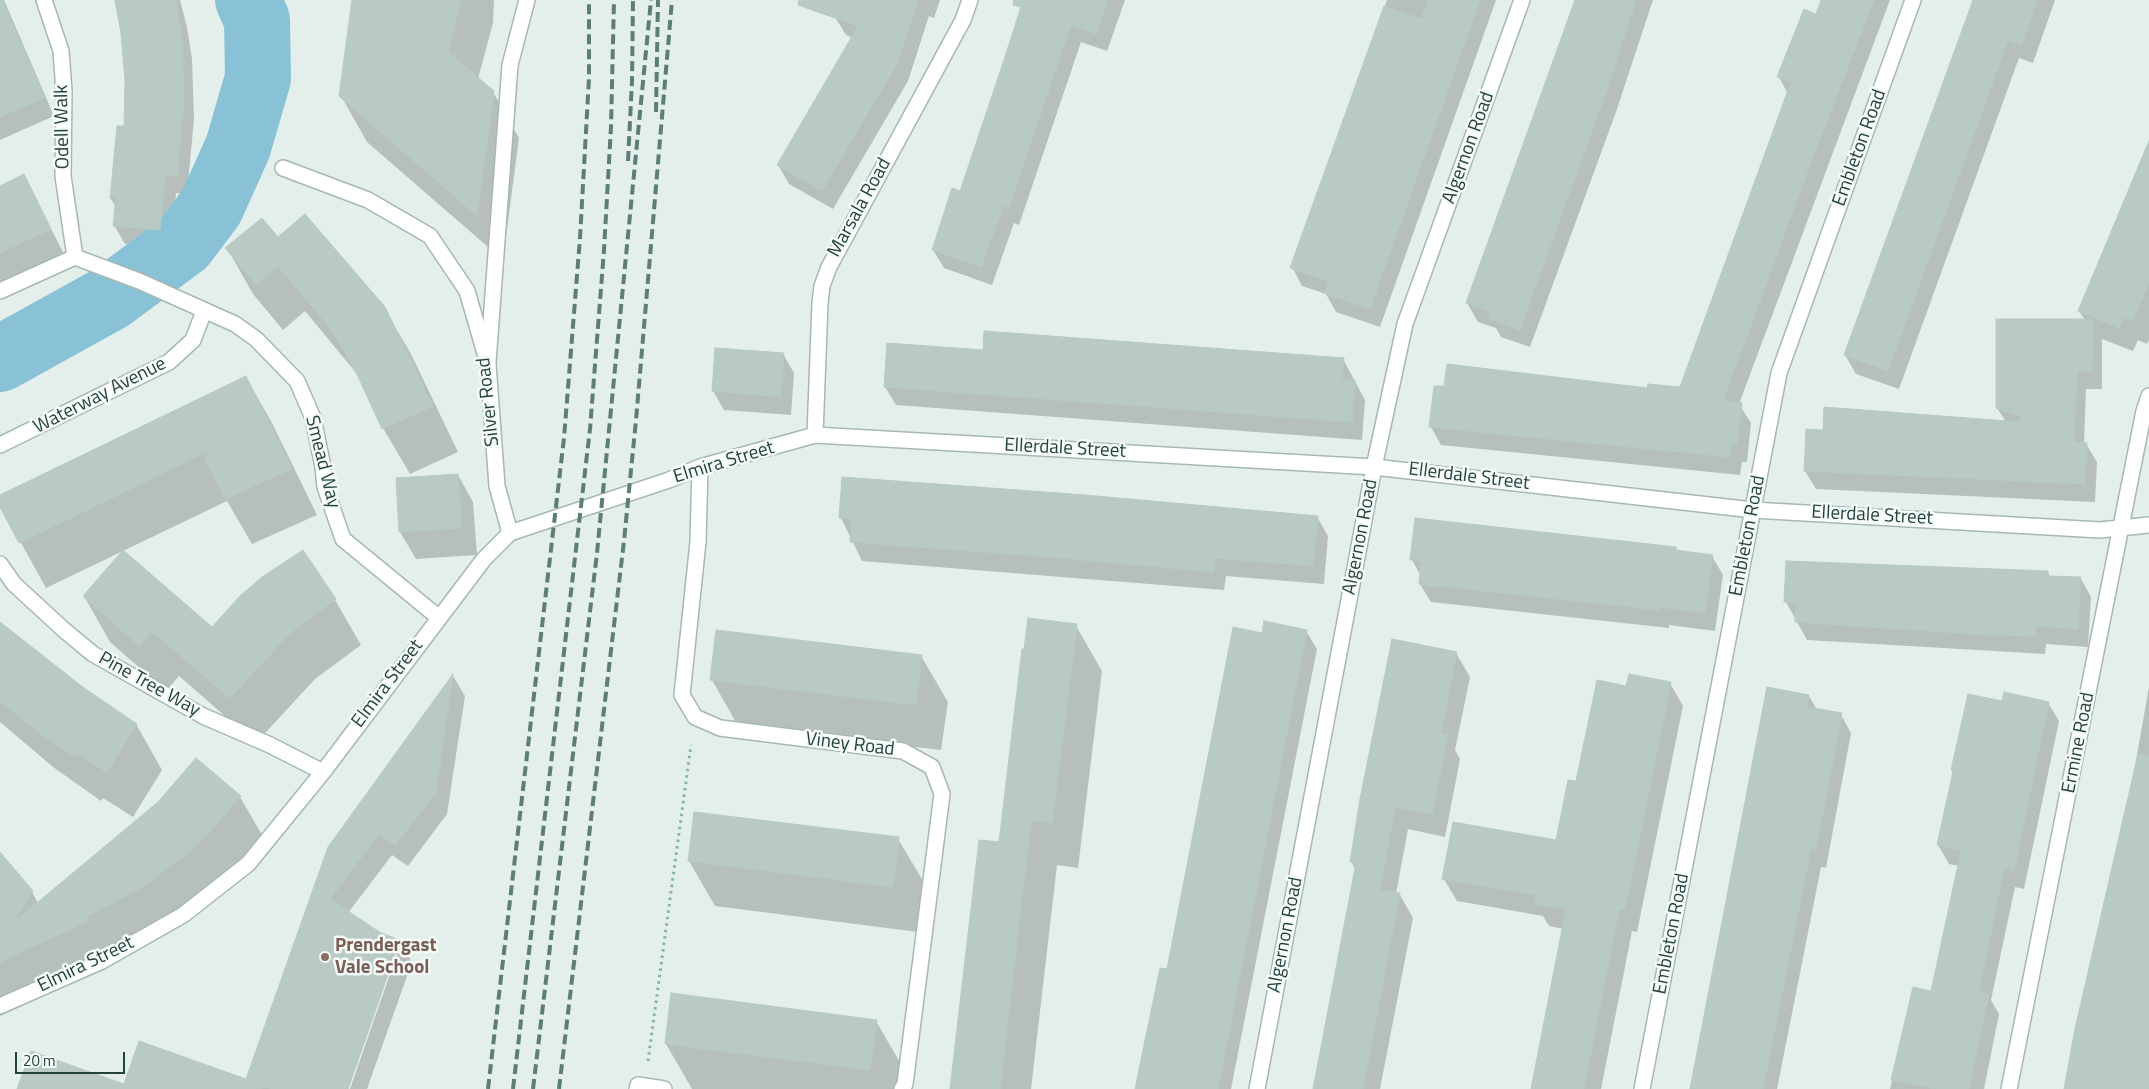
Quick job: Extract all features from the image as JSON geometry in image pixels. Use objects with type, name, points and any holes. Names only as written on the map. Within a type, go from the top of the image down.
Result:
[{"type":"street","name":"Odell Walk","points":[[44,0],[61,51],[64,91],[63,176],[75,257]]},
{"type":"street","points":[[488,364],[510,66],[527,0]]},
{"type":"street","name":"Marsala Road","points":[[815,435],[820,303],[822,286],[828,267],[963,20],[970,0]]},
{"type":"street","name":"Algernon Road","points":[[1257,1089],[1374,466],[1405,324],[1522,0]]},
{"type":"street","name":"Embleton Road","points":[[1642,1089],[1779,373],[1913,0]]},
{"type":"street","name":"Silver Road","points":[[283,168],[368,200],[430,236],[467,291],[488,364],[497,486],[510,533]]},
{"type":"street","name":"Smead Way","points":[[75,257],[139,281],[235,324],[256,338],[297,381],[313,418],[325,487],[343,538],[438,617]]},
{"type":"street","points":[[0,291],[75,257]]},
{"type":"street","name":"Waterway Avenue","points":[[0,445],[169,362],[194,340],[204,311]]},
{"type":"street","name":"Ermine Road","points":[[2008,1089],[2144,411],[2149,396]]},
{"type":"street","name":"Ellerdale Street","points":[[815,435],[1374,466],[1753,510],[2100,530],[2149,525]]},
{"type":"street","name":"Elmira Street","points":[[0,1006],[102,961],[182,915],[248,864],[323,772],[438,617],[484,559],[510,533],[669,480],[700,467],[815,435]]},
{"type":"street","points":[[695,717],[682,695],[698,542],[700,467]]},
{"type":"street","name":"Pine Tree Way","points":[[0,564],[14,584],[93,654],[203,716],[270,745],[323,772]]},
{"type":"street","name":"Viney Road","points":[[695,717],[720,728],[903,751],[932,767],[942,794],[905,1084],[902,1089]]},
{"type":"street","points":[[641,1088],[664,1089]]},
{"type":"path","points":[[641,1088],[695,717]]},
{"type":"building","points":[[0,0],[2,0],[45,98],[0,117]]},
{"type":"building","points":[[115,0],[176,0],[182,39],[184,99],[177,176],[165,175],[160,230],[113,226],[116,196],[110,199],[117,126],[124,126],[125,80],[121,33]]},
{"type":"building","points":[[352,0],[461,0],[448,52],[494,91],[477,216],[339,96]]},
{"type":"building","points":[[799,0],[918,0],[898,62],[822,191],[777,165],[858,26],[798,5]]},
{"type":"building","points":[[1014,0],[1108,0],[1096,34],[1071,25],[1009,207],[1004,205],[981,267],[932,250],[952,188],[960,191],[1001,69],[1021,7],[1013,5]]},
{"type":"building","points":[[1428,0],[1480,0],[1370,309],[1324,293],[1329,281],[1290,268],[1384,6],[1421,19]]},
{"type":"building","points":[[1575,0],[1636,0],[1606,93],[1520,330],[1489,319],[1491,312],[1466,303]]},
{"type":"building","points":[[1821,0],[1874,0],[1811,162],[1723,401],[1742,403],[1737,444],[1732,444],[1730,457],[1429,427],[1434,386],[1444,386],[1447,364],[1647,388],[1648,384],[1680,387],[1791,82],[1777,77],[1804,9],[1816,14]]},
{"type":"building","points":[[1973,0],[2037,0],[2022,45],[2008,40],[1888,371],[1844,355]]},
{"type":"building","points":[[2149,141],[2149,283],[2133,321],[2124,317],[2119,328],[2078,311]]},
{"type":"building","points":[[24,174],[51,229],[0,253],[0,186]]},
{"type":"building","points":[[305,214],[385,307],[433,406],[382,429],[356,372],[342,347],[326,323],[278,266],[256,285],[225,248],[262,218],[278,237]]},
{"type":"building","points":[[1996,319],[2093,319],[2092,371],[2077,371],[2074,442],[2087,443],[2085,484],[1804,471],[1806,429],[1823,430],[1824,407],[2020,422],[2021,417],[1996,408]]},
{"type":"building","points":[[984,331],[1344,358],[1342,380],[1355,380],[1352,422],[884,387],[887,343],[983,350]]},
{"type":"building","points":[[715,348],[784,353],[781,397],[712,391]]},
{"type":"building","points":[[246,376],[292,469],[225,499],[205,458],[211,450],[19,543],[0,507],[0,495]]},
{"type":"building","points":[[458,474],[462,528],[399,532],[396,478]]},
{"type":"building","points":[[842,477],[1085,495],[1318,516],[1313,566],[1215,558],[1214,572],[850,542],[852,519],[839,518]]},
{"type":"building","points":[[1415,518],[1676,547],[1676,550],[1713,555],[1705,613],[1659,607],[1659,610],[1419,584],[1421,561],[1410,560]]},
{"type":"building","points":[[123,550],[212,627],[240,596],[262,577],[303,550],[336,599],[289,634],[230,698],[152,632],[139,646],[83,596]]},
{"type":"building","points":[[1786,561],[2048,571],[2048,576],[2081,577],[2078,629],[2036,626],[2035,636],[1989,635],[1795,622],[1796,603],[1784,602]]},
{"type":"building","points":[[1028,618],[1077,624],[1052,823],[1031,820],[1000,1089],[950,1089],[979,840],[999,842],[1022,649],[1024,649]]},
{"type":"building","points":[[1264,621],[1307,630],[1218,1089],[1135,1089],[1160,968],[1167,969],[1233,627],[1262,633]]},
{"type":"building","points":[[0,622],[84,688],[137,724],[107,772],[76,753],[74,756],[37,731],[0,701]]},
{"type":"building","points":[[716,630],[922,655],[916,705],[710,680]]},
{"type":"building","points":[[1392,639],[1457,652],[1441,733],[1448,734],[1432,814],[1395,807],[1380,890],[1400,893],[1363,1089],[1313,1089],[1356,863],[1350,862],[1360,799]]},
{"type":"building","points":[[453,674],[436,793],[395,845],[379,834],[330,899],[381,933],[400,940],[348,1089],[272,1089],[262,1085],[262,1089],[17,1089],[31,1051],[124,1084],[139,1041],[246,1079],[328,847]]},
{"type":"building","points":[[1629,674],[1671,682],[1625,910],[1619,909],[1584,1089],[1531,1089],[1566,909],[1534,904],[1536,895],[1442,879],[1453,822],[1556,840],[1568,780],[1576,781],[1597,680],[1626,686]]},
{"type":"building","points":[[1767,687],[1809,695],[1807,707],[1842,713],[1816,850],[1811,849],[1763,1089],[1690,1089]]},
{"type":"building","points":[[2004,692],[2049,702],[2014,871],[2004,869],[1979,992],[1989,994],[1969,1089],[1936,1089],[1891,1080],[1913,987],[1931,991],[1961,851],[1937,845],[1968,694],[2002,701]]},
{"type":"building","points":[[2138,754],[2149,756],[2149,1089],[2064,1089],[2075,1029]]},
{"type":"building","points":[[196,758],[241,796],[207,835],[192,850],[141,888],[86,917],[88,921],[0,962],[0,852],[33,891],[14,922],[158,802]]},
{"type":"building","points":[[694,812],[899,837],[893,887],[688,861]]},
{"type":"building","points":[[671,993],[877,1020],[870,1070],[665,1044]]},
{"type":"waterway","points":[[0,359],[110,298],[183,244],[211,207],[238,147],[258,78],[257,20],[248,0]]},
{"type":"railway","points":[[488,1089],[564,438],[580,238],[589,78],[589,0]]},
{"type":"railway","points":[[513,1089],[590,429],[604,250],[611,127],[614,0]]},
{"type":"railway","points":[[628,161],[632,81],[633,0]]},
{"type":"railway","points":[[533,1089],[597,553],[651,0]]},
{"type":"railway","points":[[656,112],[658,0]]},
{"type":"railway","points":[[559,1089],[624,541],[672,0]]},
{"type":"place","name":"Prendergast Vale School","points":[[325,957]]}]
